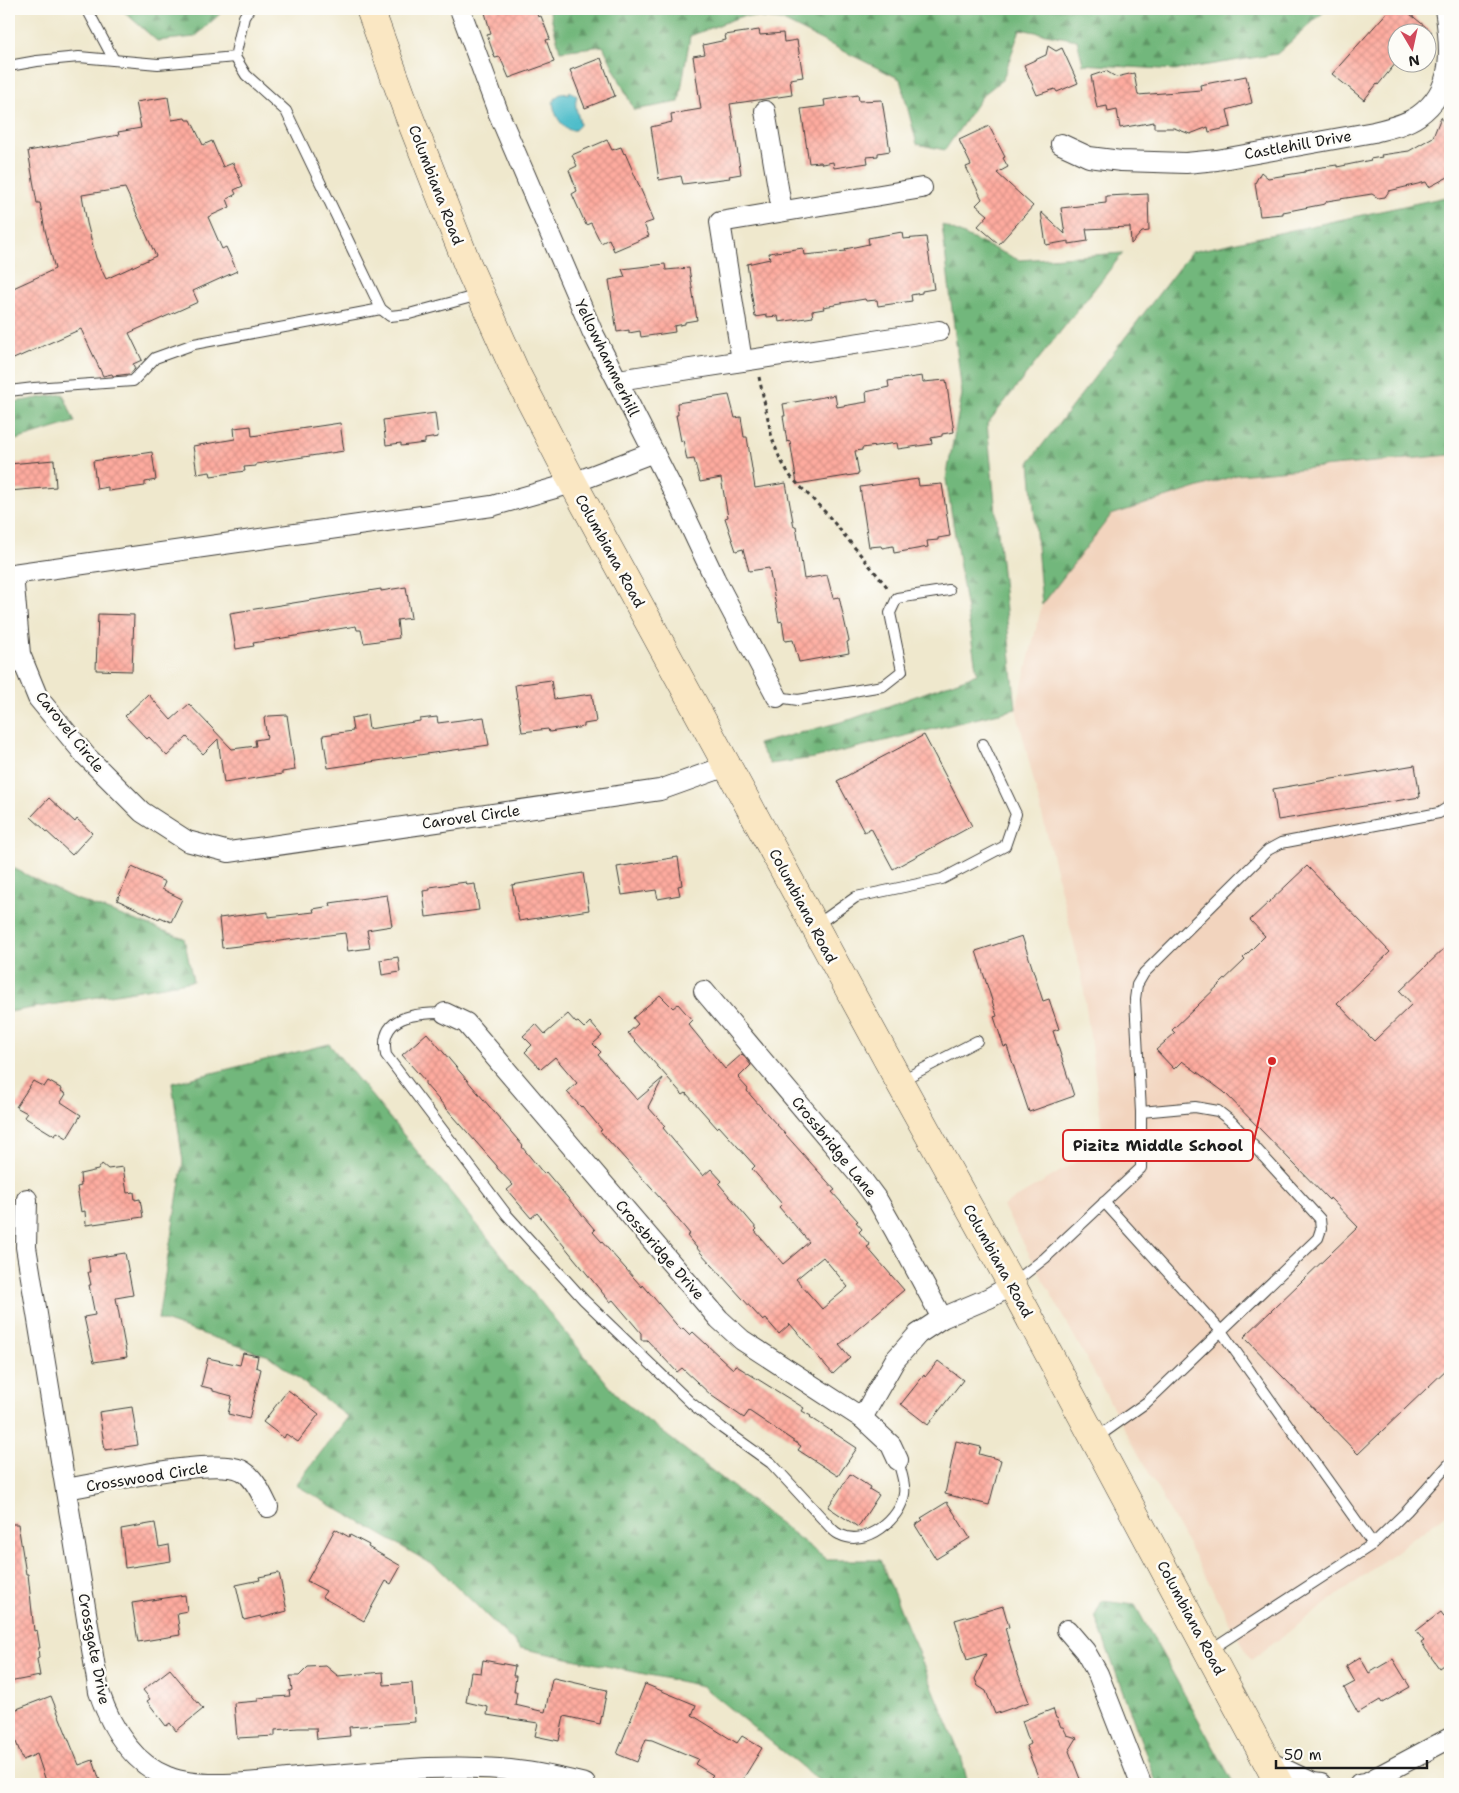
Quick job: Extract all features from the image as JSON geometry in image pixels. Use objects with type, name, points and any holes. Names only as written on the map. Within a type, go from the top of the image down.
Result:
[{"type":"main road","name":"Columbiana Road","points":[[370,9],[412,125],[480,295],[516,372],[573,484],[899,1082],[1012,1285],[1209,1650],[1273,1773]]},
{"type":"street","name":"Yellowhammerhill","points":[[460,9],[498,112],[592,331],[654,452],[715,579],[777,697]]},
{"type":"street","name":"Castlehill Drive","points":[[1061,144],[1089,157],[1120,162],[1186,163],[1217,160],[1374,132],[1400,125],[1417,116],[1431,104],[1441,90],[1447,71],[1450,51],[1445,9]]},
{"type":"street","points":[[765,111],[782,211]]},
{"type":"street","points":[[748,360],[720,222],[922,188]]},
{"type":"street","points":[[618,380],[939,331]]},
{"type":"street","points":[[573,484],[654,452]]},
{"type":"street","name":"Carovel Circle","points":[[573,484],[492,506],[13,574],[20,654],[38,698],[86,756],[142,812],[187,841],[229,852],[660,790],[727,766]]},
{"type":"street","name":"Crossbridge Lane","points":[[704,991],[858,1174],[878,1201],[942,1318]]},
{"type":"street","name":"Crossbridge Drive","points":[[445,1013],[466,1024],[720,1319],[742,1340],[862,1418],[891,1445],[898,1460]]},
{"type":"street","name":"Crossgate Drive","points":[[27,1199],[26,1246],[99,1692],[105,1710],[124,1743],[167,1781],[212,1784],[340,1780],[453,1767],[499,1768],[544,1774],[585,1784]]},
{"type":"street","points":[[862,1418],[895,1360],[918,1334],[942,1318],[989,1298],[1012,1285]]},
{"type":"street","name":"Crosswood Circle","points":[[66,1490],[178,1470],[219,1466],[242,1470],[255,1483],[268,1507]]},
{"type":"street","points":[[1067,1630],[1085,1651],[1098,1674],[1141,1784]]},
{"type":"street","points":[[1363,1784],[1450,1738]]},
{"type":"street","points":[[1273,1773],[1322,1784]]},
{"type":"lane","points":[[87,9],[114,60]]},
{"type":"lane","points":[[249,9],[244,17],[235,56],[246,75],[286,111],[381,308],[390,316],[409,314],[480,295]]},
{"type":"lane","points":[[9,66],[79,57],[158,64],[235,56]]},
{"type":"lane","points":[[9,391],[133,381],[155,358],[194,344],[381,308]]},
{"type":"lane","points":[[777,697],[798,700],[882,686],[902,671],[890,614],[897,598],[949,590]]},
{"type":"lane","points":[[814,926],[856,897],[942,880],[1005,846],[1016,814],[983,744]]},
{"type":"lane","points":[[1012,1285],[1045,1258],[1140,1168],[1141,1112],[1135,999],[1137,984],[1144,973],[1268,850],[1281,843],[1439,813],[1450,806]]},
{"type":"lane","points":[[445,1013],[423,1013],[393,1024],[386,1032],[384,1041],[386,1055],[507,1215],[584,1300],[626,1342],[691,1404],[771,1463],[831,1528],[841,1536],[851,1538],[862,1537],[888,1523],[898,1512],[905,1492],[898,1460]]},
{"type":"lane","points":[[899,1082],[977,1041]]},
{"type":"lane","points":[[1095,1439],[1147,1402],[1318,1238],[1322,1229],[1320,1220],[1232,1122],[1218,1111],[1195,1107],[1141,1112]]},
{"type":"lane","points":[[1104,1202],[1221,1331],[1373,1544]]},
{"type":"lane","points":[[1209,1650],[1373,1544],[1408,1511],[1450,1462]]},
{"type":"path","points":[[748,360],[772,438],[780,459],[791,477],[826,513],[897,598]]},
{"type":"shaded area","points":[[1450,396],[1450,1511],[1251,1660],[1003,1206],[1104,1145],[1082,976],[1016,709],[1042,605],[1080,526],[1173,470]]},
{"type":"green space","points":[[121,9],[225,9],[195,37],[157,41]]},
{"type":"green space","points":[[549,9],[1327,9],[1277,54],[1177,70],[1083,64],[1077,40],[1020,29],[1003,79],[983,95],[945,150],[917,144],[900,79],[781,20],[742,16],[690,36],[679,102],[634,110],[603,46],[560,51]]},
{"type":"green space","points":[[1450,196],[1450,455],[1237,475],[1111,515],[1042,605],[1030,461],[1191,252]]},
{"type":"green space","points":[[942,225],[1019,260],[1123,253],[987,424],[1016,709],[814,758],[770,764],[758,744],[852,719],[977,674],[946,479],[962,394]]},
{"type":"green space","points":[[63,394],[75,422],[9,442],[9,403]]},
{"type":"green space","points":[[9,866],[73,898],[184,938],[193,981],[9,1012]]},
{"type":"green space","points":[[329,1044],[620,1399],[827,1560],[880,1560],[961,1756],[968,1784],[823,1784],[702,1686],[520,1648],[437,1567],[296,1485],[348,1417],[269,1356],[158,1319],[183,1162],[172,1083]]},
{"type":"green space","points":[[1102,1601],[1135,1605],[1234,1784],[1157,1784],[1095,1616]]},
{"type":"water","points":[[570,91],[577,96],[576,107],[580,125],[575,130],[569,130],[560,122],[553,103],[559,95],[568,94]]},
{"type":"building","points":[[484,9],[535,9],[538,17],[541,16],[550,39],[546,40],[554,62],[509,78],[500,57],[495,58],[487,35],[491,34]]},
{"type":"building","points":[[1390,9],[1404,9],[1420,22],[1386,22],[1386,72],[1389,72],[1364,100],[1332,74]]},
{"type":"building","points":[[759,30],[760,35],[783,33],[784,42],[797,40],[803,77],[790,79],[792,95],[730,104],[741,174],[729,176],[730,178],[683,184],[681,176],[659,180],[651,127],[672,122],[671,114],[701,109],[693,56],[705,54],[703,45],[726,40],[725,35]]},
{"type":"building","points":[[1048,46],[1056,51],[1062,48],[1078,83],[1057,92],[1055,89],[1037,95],[1024,65],[1046,55]]},
{"type":"building","points":[[601,58],[615,96],[585,108],[570,70]]},
{"type":"building","points":[[1106,71],[1116,77],[1134,73],[1138,95],[1201,90],[1200,85],[1246,76],[1252,103],[1227,110],[1231,127],[1209,132],[1208,127],[1190,134],[1174,128],[1154,128],[1154,122],[1120,128],[1117,110],[1108,112],[1107,106],[1097,108],[1091,76]]},
{"type":"building","points":[[858,95],[859,101],[882,100],[890,151],[878,153],[878,156],[867,157],[868,163],[834,168],[833,162],[822,164],[821,162],[809,163],[801,109],[825,106],[824,100]]},
{"type":"building","points":[[168,97],[172,120],[185,118],[186,120],[191,120],[203,145],[212,141],[223,167],[233,163],[243,186],[234,190],[236,194],[227,199],[230,207],[208,217],[222,249],[226,247],[237,271],[193,291],[198,302],[129,333],[142,360],[133,364],[135,369],[129,374],[103,376],[81,329],[9,361],[9,290],[55,269],[40,203],[37,203],[28,151],[119,135],[118,132],[141,128],[136,102]],"holes":[[[125,188],[156,256],[106,279],[96,258],[82,195]]]},
{"type":"building","points":[[1441,117],[1450,136],[1450,176],[1429,187],[1426,182],[1389,191],[1385,197],[1378,198],[1372,194],[1327,201],[1325,204],[1283,212],[1283,214],[1260,216],[1255,183],[1261,172],[1268,178],[1305,172],[1315,168],[1337,165],[1337,167],[1382,157],[1381,155],[1409,151],[1433,137]]},
{"type":"building","points":[[989,126],[1008,167],[997,173],[1033,206],[999,244],[978,226],[988,215],[976,205],[982,199],[966,167],[971,165],[959,140]]},
{"type":"building","points":[[607,140],[612,150],[621,147],[625,153],[653,221],[644,224],[649,236],[614,251],[609,239],[601,243],[591,223],[586,225],[572,194],[577,191],[569,170],[577,166],[572,155]]},
{"type":"building","points":[[1148,194],[1149,231],[1142,232],[1131,244],[1130,227],[1086,229],[1088,241],[1069,244],[1069,241],[1046,245],[1041,212],[1065,234],[1061,208],[1106,203],[1106,196]]},
{"type":"building","points":[[902,232],[903,239],[926,237],[934,289],[911,295],[912,301],[878,306],[877,300],[866,301],[865,299],[835,304],[823,307],[824,309],[812,311],[813,317],[779,322],[778,316],[755,317],[747,264],[770,259],[769,253],[803,248],[804,255],[846,251],[845,249],[869,244],[868,238]]},
{"type":"building","points":[[665,264],[666,270],[689,268],[697,320],[674,326],[675,332],[641,337],[640,331],[629,333],[629,330],[617,332],[609,280],[625,277],[622,269]]},
{"type":"building","points":[[922,376],[923,382],[946,380],[954,432],[931,438],[932,444],[898,449],[897,443],[862,448],[862,450],[855,451],[859,474],[797,484],[790,441],[787,442],[783,404],[835,395],[837,407],[867,402],[866,392],[889,387],[888,381]]},
{"type":"building","points":[[729,395],[735,418],[741,417],[744,437],[747,437],[755,488],[786,483],[794,527],[796,526],[804,579],[827,575],[833,598],[839,597],[849,641],[847,642],[849,653],[799,662],[793,640],[785,641],[782,621],[779,622],[769,568],[749,571],[743,549],[736,551],[725,518],[728,517],[721,478],[700,482],[694,459],[687,460],[676,415],[678,415],[677,403]]},
{"type":"building","points":[[435,413],[438,437],[425,439],[425,443],[401,446],[401,443],[386,445],[383,420]]},
{"type":"building","points":[[340,423],[344,451],[256,464],[256,466],[244,467],[245,471],[211,476],[210,472],[197,474],[193,446],[235,439],[234,428],[251,426],[252,436]]},
{"type":"building","points":[[152,452],[156,480],[145,482],[145,486],[108,491],[108,487],[97,489],[93,461]]},
{"type":"building","points":[[54,460],[56,487],[9,491],[9,464]]},
{"type":"building","points":[[918,479],[919,486],[942,484],[950,536],[927,541],[928,547],[894,553],[893,546],[882,548],[881,546],[869,547],[860,487]]},
{"type":"building","points":[[406,587],[411,618],[397,620],[399,638],[364,643],[361,630],[357,630],[356,626],[253,643],[254,646],[236,649],[230,613],[381,589],[381,591]]},
{"type":"building","points":[[98,614],[134,615],[132,671],[96,670]]},
{"type":"building","points":[[551,680],[554,699],[592,694],[596,722],[584,724],[584,727],[549,732],[548,729],[522,732],[515,685]]},
{"type":"building","points":[[148,694],[171,720],[189,704],[232,749],[256,746],[255,740],[267,738],[264,718],[287,715],[295,770],[282,772],[282,774],[224,783],[218,739],[203,754],[187,737],[167,756],[125,716]]},
{"type":"building","points":[[367,715],[369,729],[437,717],[438,723],[484,717],[489,745],[328,768],[323,735],[353,731],[351,718]]},
{"type":"building","points":[[924,735],[972,826],[893,869],[871,828],[864,832],[837,781]]},
{"type":"building","points":[[1415,765],[1420,797],[1278,820],[1273,789]]},
{"type":"building","points":[[49,798],[75,822],[77,819],[92,833],[72,855],[31,817]]},
{"type":"building","points":[[678,857],[682,885],[678,886],[680,895],[658,899],[656,890],[622,895],[617,867]]},
{"type":"building","points":[[1307,866],[1390,952],[1337,1003],[1374,1041],[1412,1004],[1400,991],[1450,943],[1450,1366],[1358,1454],[1244,1337],[1358,1227],[1330,1198],[1329,1200],[1224,1092],[1182,1061],[1174,1069],[1156,1050],[1175,1033],[1172,1030],[1245,960],[1243,958],[1265,936],[1250,920]]},
{"type":"building","points":[[132,867],[165,882],[162,889],[182,899],[171,922],[160,917],[159,919],[117,900]]},
{"type":"building","points":[[583,873],[589,910],[519,921],[512,885]]},
{"type":"building","points":[[466,882],[467,885],[475,884],[479,910],[426,917],[423,891],[430,890],[430,887]]},
{"type":"building","points":[[387,895],[392,926],[367,930],[370,948],[348,951],[345,933],[222,948],[219,918],[268,912],[268,917],[314,912],[313,909],[331,906],[330,903]]},
{"type":"building","points":[[1022,936],[1043,1001],[1049,999],[1059,1029],[1053,1031],[1074,1096],[1029,1112],[1007,1046],[1004,1047],[994,1017],[997,1016],[976,951]]},
{"type":"building","points":[[398,957],[400,972],[382,975],[380,960]]},
{"type":"building","points":[[660,995],[673,1008],[678,1004],[692,1020],[688,1024],[725,1069],[742,1054],[751,1065],[738,1078],[748,1089],[747,1091],[752,1097],[835,1190],[832,1192],[858,1221],[856,1222],[862,1229],[859,1232],[870,1245],[867,1247],[904,1290],[839,1345],[850,1358],[833,1374],[790,1324],[779,1334],[766,1319],[763,1321],[701,1253],[687,1236],[690,1234],[600,1131],[602,1130],[582,1106],[567,1092],[577,1083],[555,1057],[541,1069],[525,1052],[532,1045],[523,1036],[536,1024],[545,1034],[568,1014],[576,1023],[578,1022],[584,1028],[590,1022],[602,1036],[593,1044],[601,1052],[598,1055],[637,1100],[663,1078],[648,1107],[703,1176],[711,1169],[722,1181],[719,1184],[757,1229],[755,1231],[783,1264],[809,1242],[779,1207],[782,1204],[752,1169],[755,1166],[719,1126],[717,1128],[686,1093],[683,1095],[628,1033],[638,1024],[633,1018]],"holes":[[[823,1257],[848,1287],[822,1309],[796,1279]]]},
{"type":"building","points":[[427,1033],[523,1146],[544,1174],[546,1172],[595,1230],[593,1232],[642,1287],[643,1285],[681,1330],[683,1328],[690,1335],[693,1332],[733,1369],[735,1365],[804,1408],[802,1411],[857,1448],[838,1476],[798,1450],[801,1446],[749,1411],[744,1418],[712,1396],[682,1368],[677,1372],[647,1340],[641,1340],[641,1333],[613,1300],[610,1302],[537,1213],[531,1218],[507,1190],[513,1185],[402,1055]]},
{"type":"building","points":[[33,1081],[44,1087],[48,1081],[62,1089],[61,1091],[66,1094],[61,1102],[81,1115],[67,1138],[57,1132],[55,1136],[24,1117],[27,1113],[16,1107]]},
{"type":"building","points":[[102,1164],[108,1169],[123,1167],[127,1193],[134,1192],[135,1200],[140,1199],[143,1217],[86,1225],[85,1211],[81,1212],[77,1187],[81,1186],[80,1174],[98,1170]]},
{"type":"building","points":[[125,1253],[133,1295],[116,1298],[127,1357],[94,1362],[84,1317],[95,1315],[89,1285],[91,1285],[88,1259]]},
{"type":"building","points":[[243,1353],[258,1356],[256,1367],[261,1369],[249,1419],[228,1414],[232,1396],[201,1386],[208,1358],[240,1365]]},
{"type":"building","points":[[938,1361],[963,1380],[928,1425],[901,1404]]},
{"type":"building","points":[[288,1390],[319,1414],[298,1442],[286,1434],[284,1438],[263,1422]]},
{"type":"building","points":[[132,1407],[138,1445],[105,1450],[99,1412]]},
{"type":"building","points":[[956,1441],[981,1447],[979,1454],[1001,1460],[989,1505],[945,1494]]},
{"type":"building","points":[[850,1474],[879,1495],[858,1527],[828,1507]]},
{"type":"building","points":[[947,1502],[970,1538],[936,1559],[915,1525],[923,1520],[921,1518]]},
{"type":"building","points":[[155,1523],[159,1547],[169,1545],[171,1561],[125,1568],[121,1529]]},
{"type":"building","points":[[9,1524],[18,1524],[26,1574],[28,1574],[34,1631],[37,1630],[40,1648],[38,1648],[39,1658],[37,1659],[40,1676],[9,1682]]},
{"type":"building","points":[[335,1529],[369,1545],[368,1547],[401,1566],[391,1584],[386,1581],[364,1621],[322,1597],[326,1591],[307,1581]]},
{"type":"building","points":[[279,1573],[287,1611],[262,1618],[261,1616],[244,1620],[236,1585],[260,1580],[259,1577]]},
{"type":"building","points":[[185,1595],[187,1611],[177,1613],[180,1635],[138,1642],[132,1603]]},
{"type":"building","points":[[1003,1606],[1009,1627],[1005,1628],[1018,1673],[1029,1702],[995,1714],[986,1691],[978,1686],[975,1679],[986,1654],[967,1660],[955,1620]]},
{"type":"building","points":[[1441,1612],[1450,1625],[1450,1660],[1439,1668],[1421,1643],[1424,1641],[1416,1631]]},
{"type":"building","points":[[1360,1657],[1369,1673],[1393,1659],[1410,1687],[1382,1703],[1380,1700],[1358,1713],[1344,1688],[1355,1682],[1346,1666]]},
{"type":"building","points":[[483,1660],[515,1666],[513,1676],[516,1676],[514,1692],[517,1692],[515,1705],[545,1712],[552,1679],[554,1678],[607,1690],[600,1724],[564,1716],[559,1741],[535,1736],[538,1723],[487,1715],[488,1707],[466,1702],[471,1672],[481,1673]]},
{"type":"building","points":[[326,1666],[338,1676],[383,1672],[384,1685],[412,1683],[415,1722],[349,1727],[350,1736],[317,1739],[316,1728],[275,1730],[275,1736],[237,1738],[234,1703],[258,1701],[258,1698],[290,1696],[289,1691],[292,1690],[290,1676],[299,1676],[308,1667]]},
{"type":"building","points":[[170,1669],[203,1709],[176,1731],[170,1723],[166,1726],[147,1701],[150,1699],[143,1690]]},
{"type":"building","points":[[645,1684],[696,1705],[692,1715],[737,1743],[742,1736],[762,1748],[740,1784],[723,1784],[711,1777],[713,1775],[695,1764],[698,1759],[652,1740],[646,1739],[637,1762],[617,1754]]},
{"type":"building","points":[[51,1696],[79,1765],[93,1760],[101,1784],[47,1784],[37,1754],[23,1760],[9,1724],[9,1712]]},
{"type":"building","points":[[1053,1709],[1056,1718],[1067,1735],[1077,1738],[1069,1751],[1082,1784],[1041,1784],[1026,1746],[1030,1744],[1022,1721]]},
{"type":"place","name":"Pizitz Middle School","points":[[1272,1061]]}]
